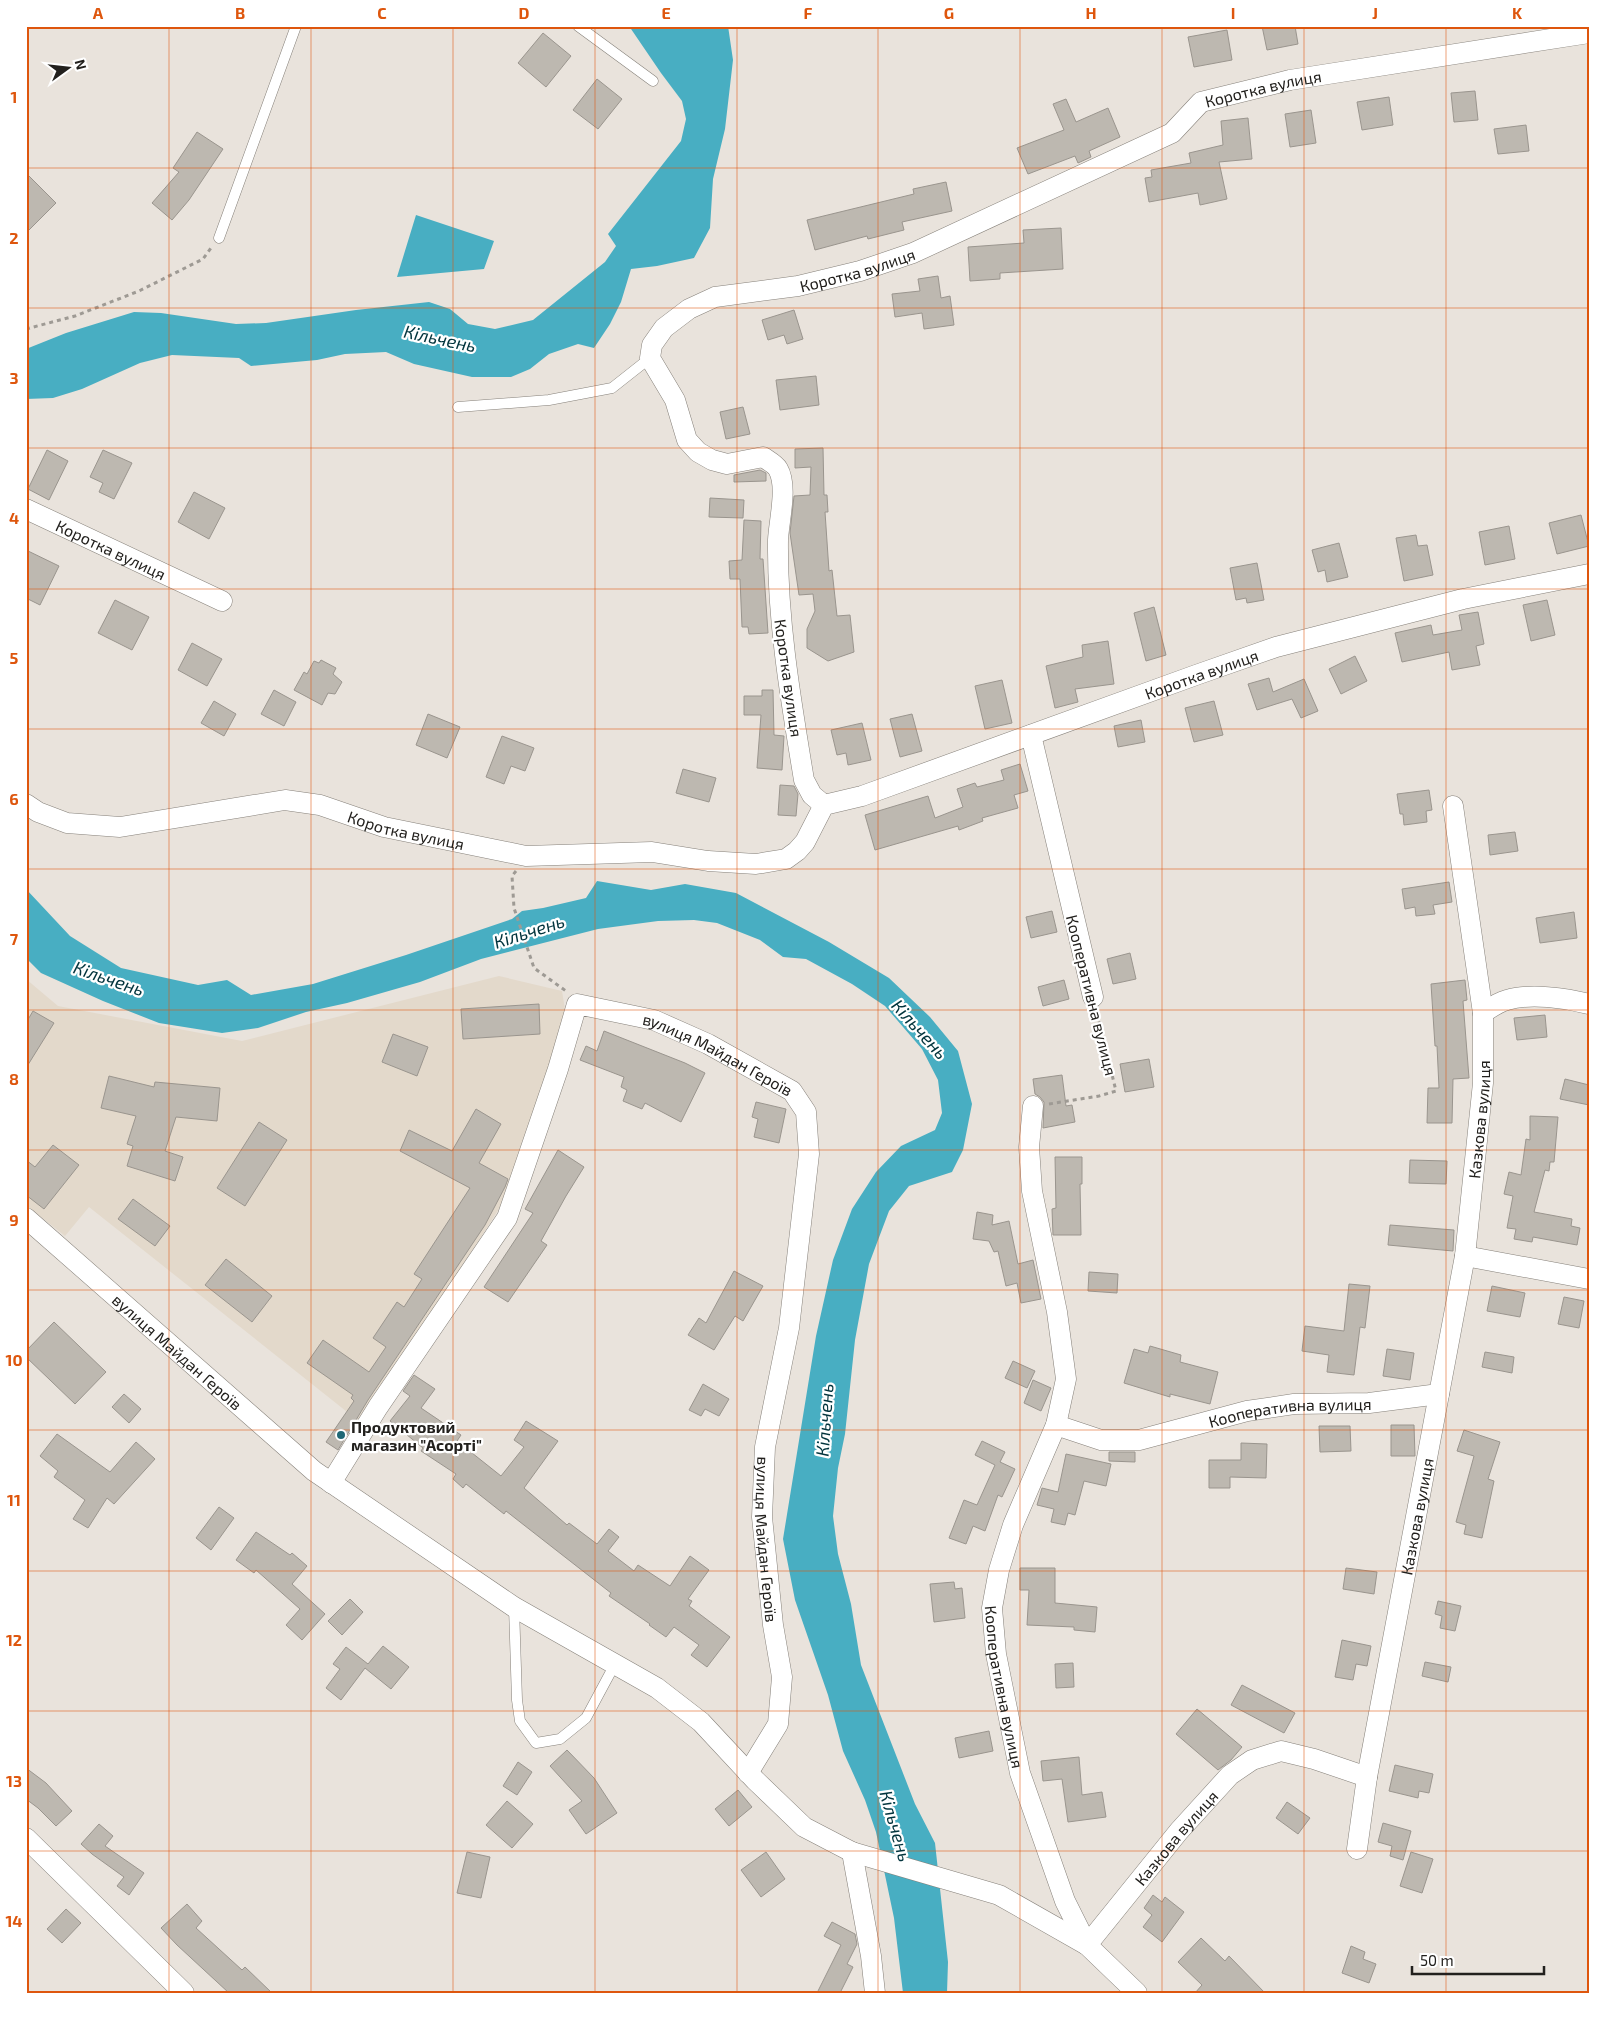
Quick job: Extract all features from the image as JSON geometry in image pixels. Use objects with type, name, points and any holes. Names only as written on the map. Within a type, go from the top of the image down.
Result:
[{"type":"street","name":"Коротка вулиця","points":[[824,805],[812,795],[804,780],[788,679],[780,610],[778,540],[783,486],[778,468],[763,456],[727,464],[712,460],[698,452],[687,440],[675,400],[650,358],[652,345],[664,328],[689,308],[715,297],[798,286],[860,271],[912,253],[1172,133],[1201,102],[1290,80],[1589,33]]},
{"type":"street","name":"Коротка вулиця","points":[[26,509],[222,601]]},
{"type":"street","name":"Коротка вулиця","points":[[26,804],[38,812],[67,822],[120,827],[285,800],[320,805],[384,827],[526,856],[652,852],[708,861],[756,864],[786,859],[797,851],[805,842],[824,805],[862,796],[1276,648],[1463,599],[1589,574]]},
{"type":"street","name":"Кооперативна вулиця","points":[[1031,735],[1093,998]]},
{"type":"street","name":"Казкова вулиця","points":[[1357,1848],[1367,1777],[1465,1256],[1483,1083],[1483,1012],[1453,806]]},
{"type":"street","points":[[1483,1012],[1507,1000],[1530,997],[1572,1000],[1589,1004]]},
{"type":"street","name":"вулиця Майдан Героїв","points":[[331,1483],[378,1407],[507,1218],[558,1069],[577,1004],[654,1020],[708,1044],[792,1091],[806,1112],[809,1154],[789,1328],[765,1447],[762,1517],[773,1624],[782,1677],[778,1724],[748,1773]]},
{"type":"street","name":"Кооперативна вулиця","points":[[1033,1106],[1029,1147],[1032,1191],[1057,1312],[1066,1379],[1056,1425],[1013,1525],[999,1570],[992,1608],[996,1654],[1020,1773],[1065,1901],[1088,1945]]},
{"type":"street","name":"вулиця Майдан Героїв","points":[[28,1220],[314,1472],[514,1607],[657,1688],[701,1722],[748,1773],[804,1827],[852,1852],[999,1895],[1088,1945]]},
{"type":"street","points":[[1465,1256],[1589,1279]]},
{"type":"street","name":"Кооперативна вулиця","points":[[1056,1425],[1101,1440],[1139,1440],[1247,1411],[1294,1404],[1368,1403],[1439,1394]]},
{"type":"street","name":"Казкова вулиця","points":[[1088,1945],[1179,1831],[1230,1775],[1252,1760],[1281,1751],[1314,1759],[1367,1777]]},
{"type":"street","points":[[26,1838],[184,1993]]},
{"type":"street","points":[[852,1852],[871,1956],[875,1993]]},
{"type":"street","points":[[1088,1945],[1137,1993]]},
{"type":"lane","points":[[219,238],[296,26]]},
{"type":"lane","points":[[578,26],[653,81]]},
{"type":"lane","points":[[458,407],[549,400],[612,388],[650,358]]},
{"type":"lane","points":[[514,1607],[520,1721],[536,1743],[560,1739],[586,1718],[615,1664]]},
{"type":"path","points":[[26,328],[76,316],[170,277],[203,259],[219,238]]},
{"type":"path","points":[[526,856],[512,876],[514,908],[534,968],[548,979],[563,987]]},
{"type":"path","name":"Кооперативна вулиця","points":[[1033,1106],[1099,1096],[1116,1091],[1093,998]]},
{"type":"shaded area","points":[[499,976],[562,991],[567,1022],[506,1198],[361,1423],[89,1207],[65,1236],[26,1205],[26,979],[58,1006],[242,1041]]},
{"type":"water","name":"Кільчень","points":[[629,26],[728,26],[733,60],[725,129],[713,179],[710,228],[694,258],[657,266],[631,269],[621,302],[610,324],[594,348],[578,344],[549,354],[530,369],[511,377],[472,377],[414,364],[386,352],[345,354],[317,360],[251,366],[239,358],[172,355],[140,363],[82,389],[53,398],[26,399],[26,349],[66,333],[134,312],[161,313],[236,324],[266,323],[429,302],[450,309],[468,324],[495,329],[533,320],[605,262],[616,246],[608,234],[681,141],[686,119],[682,101]]},
{"type":"water","points":[[416,215],[494,241],[484,269],[397,277]]},
{"type":"water","name":"Кільчень","points":[[597,881],[651,890],[685,884],[736,893],[829,942],[889,978],[930,1017],[958,1051],[972,1104],[963,1150],[952,1172],[909,1186],[889,1211],[869,1264],[855,1340],[845,1434],[838,1468],[833,1516],[838,1554],[851,1604],[861,1665],[915,1804],[935,1843],[948,1962],[947,1993],[903,1993],[894,1918],[876,1832],[865,1800],[843,1751],[828,1695],[795,1600],[783,1539],[816,1336],[833,1260],[852,1209],[876,1172],[901,1146],[935,1130],[942,1113],[938,1080],[922,1049],[885,1006],[852,984],[806,959],[783,957],[760,940],[717,923],[694,920],[658,921],[598,929],[481,959],[420,982],[347,1003],[306,1012],[258,1028],[222,1033],[159,1023],[103,1001],[41,973],[26,958],[26,889],[70,936],[121,968],[198,985],[227,980],[251,995],[313,984],[512,919],[522,911],[586,898]]},
{"type":"building","points":[[1262,26],[1295,26],[1298,44],[1267,50]]},
{"type":"building","points":[[1227,30],[1232,60],[1194,67],[1188,37]]},
{"type":"building","points":[[543,33],[571,56],[546,87],[518,63]]},
{"type":"building","points":[[597,79],[622,99],[598,129],[573,110]]},
{"type":"building","points":[[1475,91],[1478,120],[1454,122],[1451,93]]},
{"type":"building","points":[[1389,97],[1393,125],[1362,130],[1357,102]]},
{"type":"building","points":[[1066,99],[1076,122],[1108,108],[1120,137],[1089,151],[1091,157],[1078,163],[1075,156],[1028,174],[1017,148],[1064,130],[1053,104]]},
{"type":"building","points":[[1311,110],[1316,143],[1290,147],[1285,114]]},
{"type":"building","points":[[1248,118],[1252,159],[1219,162],[1227,199],[1200,205],[1198,193],[1149,202],[1145,178],[1152,177],[1151,170],[1191,163],[1189,153],[1223,145],[1221,121]]},
{"type":"building","points":[[1526,125],[1529,151],[1498,154],[1494,129]]},
{"type":"building","points":[[197,132],[223,149],[189,200],[172,220],[152,203],[179,172],[173,168]]},
{"type":"building","points":[[26,173],[56,203],[26,233]]},
{"type":"building","points":[[946,182],[952,211],[902,222],[904,230],[868,239],[867,236],[815,250],[807,220],[914,194],[913,189]]},
{"type":"building","points":[[1061,228],[1063,269],[1000,273],[1000,279],[970,281],[968,247],[1024,243],[1023,230]]},
{"type":"building","points":[[938,276],[941,298],[950,296],[954,325],[924,329],[922,313],[895,317],[892,294],[920,291],[918,279]]},
{"type":"building","points":[[794,310],[803,339],[787,344],[784,335],[768,340],[762,320]]},
{"type":"building","points":[[816,376],[819,405],[780,410],[776,380]]},
{"type":"building","points":[[743,407],[750,434],[726,439],[720,412]]},
{"type":"building","points":[[823,448],[824,495],[827,495],[828,512],[825,512],[829,571],[832,570],[837,616],[850,615],[854,652],[828,661],[807,648],[807,629],[815,611],[813,594],[799,595],[790,533],[794,496],[810,495],[811,467],[795,468],[795,449]]},
{"type":"building","points":[[47,450],[68,461],[49,500],[28,489]]},
{"type":"building","points":[[103,450],[132,463],[114,499],[99,492],[103,483],[90,477]]},
{"type":"building","points":[[760,470],[766,473],[766,481],[734,482],[734,475]]},
{"type":"building","points":[[194,492],[225,508],[209,539],[178,522]]},
{"type":"building","points":[[710,498],[744,500],[743,518],[709,517]]},
{"type":"building","points":[[1581,515],[1589,546],[1557,554],[1549,523]]},
{"type":"building","points":[[744,520],[761,521],[760,559],[763,559],[768,633],[749,634],[748,627],[742,627],[740,579],[730,579],[729,561],[742,560]]},
{"type":"building","points":[[1509,526],[1515,559],[1485,565],[1479,532]]},
{"type":"building","points":[[1416,535],[1418,546],[1427,545],[1433,575],[1404,581],[1396,538]]},
{"type":"building","points":[[1339,543],[1348,577],[1327,582],[1325,570],[1318,572],[1312,550]]},
{"type":"building","points":[[26,550],[59,566],[40,605],[26,598]]},
{"type":"building","points":[[1257,563],[1264,600],[1247,603],[1246,598],[1236,600],[1230,568]]},
{"type":"building","points":[[115,600],[149,617],[132,650],[98,633]]},
{"type":"building","points":[[1547,600],[1555,635],[1531,641],[1523,605]]},
{"type":"building","points":[[1154,607],[1166,655],[1146,661],[1134,613]]},
{"type":"building","points":[[1478,612],[1484,644],[1476,646],[1480,665],[1452,670],[1449,652],[1402,662],[1395,633],[1431,625],[1433,635],[1462,630],[1459,615]]},
{"type":"building","points":[[1108,641],[1114,684],[1075,689],[1078,702],[1055,708],[1046,666],[1083,657],[1082,645]]},
{"type":"building","points":[[192,643],[222,659],[207,686],[178,670]]},
{"type":"building","points":[[1355,656],[1367,681],[1341,694],[1329,669]]},
{"type":"building","points":[[321,660],[336,668],[333,674],[342,682],[335,694],[328,693],[322,705],[294,690],[304,672],[307,674],[314,661],[319,663]]},
{"type":"building","points":[[1269,678],[1273,692],[1304,679],[1318,711],[1301,718],[1292,699],[1257,710],[1248,684]]},
{"type":"building","points":[[1002,680],[1012,723],[985,729],[975,686]]},
{"type":"building","points":[[274,690],[296,702],[284,726],[261,714]]},
{"type":"building","points":[[762,690],[773,690],[774,735],[784,736],[782,770],[757,768],[761,715],[744,715],[744,696],[762,696]]},
{"type":"building","points":[[214,701],[236,714],[224,736],[201,723]]},
{"type":"building","points":[[1214,701],[1223,735],[1194,742],[1185,708]]},
{"type":"building","points":[[428,714],[460,727],[447,758],[416,745]]},
{"type":"building","points":[[912,714],[922,751],[900,757],[890,719]]},
{"type":"building","points":[[1141,720],[1145,742],[1118,747],[1114,726]]},
{"type":"building","points":[[862,723],[871,760],[848,765],[846,753],[837,755],[831,730]]},
{"type":"building","points":[[502,736],[534,748],[525,771],[511,766],[504,784],[486,777]]},
{"type":"building","points":[[1020,764],[1028,791],[1014,795],[1018,808],[982,818],[983,821],[959,830],[958,826],[875,850],[865,815],[928,796],[935,818],[963,807],[957,789],[975,783],[977,787],[1004,780],[1001,770]]},
{"type":"building","points":[[683,769],[716,778],[709,802],[676,793]]},
{"type":"building","points":[[780,785],[794,786],[798,794],[796,816],[778,815]]},
{"type":"building","points":[[1429,790],[1432,810],[1426,811],[1427,822],[1404,825],[1397,794]]},
{"type":"building","points":[[1515,832],[1518,851],[1490,855],[1488,835]]},
{"type":"building","points":[[1449,882],[1452,902],[1433,905],[1435,914],[1416,916],[1415,907],[1405,909],[1402,889]]},
{"type":"building","points":[[1052,911],[1057,932],[1031,938],[1026,917]]},
{"type":"building","points":[[1574,912],[1577,938],[1540,943],[1536,918]]},
{"type":"building","points":[[1130,953],[1136,979],[1113,984],[1107,959]]},
{"type":"building","points":[[1064,980],[1069,999],[1043,1006],[1038,987]]},
{"type":"building","points":[[1465,980],[1467,1000],[1463,1001],[1469,1078],[1453,1079],[1452,1123],[1427,1123],[1428,1088],[1439,1088],[1431,984]]},
{"type":"building","points":[[539,1004],[540,1034],[463,1039],[461,1009]]},
{"type":"building","points":[[33,1011],[54,1023],[26,1068],[26,1023]]},
{"type":"building","points":[[1545,1015],[1547,1037],[1517,1040],[1514,1018]]},
{"type":"building","points":[[604,1031],[685,1063],[705,1073],[681,1122],[645,1103],[642,1109],[623,1101],[627,1090],[621,1087],[624,1077],[580,1060],[586,1046],[597,1051]]},
{"type":"building","points":[[393,1034],[428,1047],[417,1076],[382,1062]]},
{"type":"building","points":[[1149,1059],[1154,1087],[1125,1092],[1120,1064]]},
{"type":"building","points":[[1062,1075],[1066,1106],[1072,1105],[1075,1122],[1043,1128],[1044,1102],[1035,1094],[1033,1079]]},
{"type":"building","points":[[109,1076],[154,1087],[155,1082],[220,1088],[217,1121],[176,1117],[165,1151],[183,1157],[175,1181],[127,1166],[133,1146],[127,1144],[136,1116],[101,1108]]},
{"type":"building","points":[[1565,1079],[1589,1085],[1589,1105],[1560,1099]]},
{"type":"building","points":[[756,1102],[786,1109],[779,1143],[754,1137],[758,1119],[752,1117]]},
{"type":"building","points":[[476,1109],[501,1124],[479,1163],[508,1179],[505,1187],[485,1225],[368,1400],[338,1450],[326,1442],[354,1401],[351,1398],[353,1395],[307,1363],[323,1340],[369,1372],[386,1347],[373,1338],[397,1302],[404,1307],[422,1279],[414,1274],[470,1188],[400,1151],[409,1130],[452,1151]]},
{"type":"building","points":[[1530,1116],[1558,1117],[1554,1162],[1550,1162],[1549,1171],[1545,1170],[1534,1212],[1572,1219],[1571,1226],[1580,1228],[1577,1245],[1533,1237],[1532,1242],[1514,1239],[1516,1229],[1507,1228],[1513,1196],[1504,1194],[1509,1172],[1521,1175],[1526,1139],[1530,1140]]},
{"type":"building","points":[[259,1122],[287,1140],[245,1206],[217,1188]]},
{"type":"building","points":[[53,1145],[79,1165],[44,1209],[26,1195],[26,1160],[35,1167]]},
{"type":"building","points":[[558,1150],[584,1167],[541,1241],[547,1245],[508,1302],[484,1287],[533,1213],[525,1209]]},
{"type":"building","points":[[1055,1157],[1082,1157],[1082,1184],[1080,1184],[1081,1235],[1053,1235],[1052,1209],[1056,1208]]},
{"type":"building","points":[[1410,1160],[1447,1161],[1446,1184],[1409,1183]]},
{"type":"building","points":[[133,1199],[170,1226],[155,1246],[118,1219]]},
{"type":"building","points":[[977,1212],[993,1215],[992,1225],[1009,1221],[1018,1264],[1033,1260],[1041,1299],[1021,1303],[1017,1283],[1006,1286],[998,1251],[994,1252],[989,1241],[973,1239]]},
{"type":"building","points":[[1390,1225],[1454,1230],[1453,1251],[1388,1245]]},
{"type":"building","points":[[226,1259],[272,1296],[252,1322],[205,1285]]},
{"type":"building","points":[[734,1271],[763,1286],[743,1321],[735,1316],[714,1350],[688,1335],[699,1318],[706,1323]]},
{"type":"building","points":[[1089,1272],[1118,1274],[1117,1293],[1088,1291]]},
{"type":"building","points":[[1349,1284],[1370,1286],[1365,1328],[1360,1327],[1354,1375],[1327,1372],[1329,1355],[1302,1351],[1305,1326],[1344,1331]]},
{"type":"building","points":[[1492,1286],[1525,1293],[1520,1317],[1487,1311]]},
{"type":"building","points":[[1564,1297],[1584,1301],[1579,1328],[1558,1324]]},
{"type":"building","points":[[54,1322],[106,1372],[75,1404],[26,1357],[26,1351]]},
{"type":"building","points":[[1150,1346],[1181,1355],[1180,1362],[1218,1372],[1210,1404],[1170,1394],[1170,1397],[1124,1383],[1134,1349],[1148,1353]]},
{"type":"building","points":[[1387,1349],[1414,1353],[1410,1380],[1383,1376]]},
{"type":"building","points":[[1485,1352],[1514,1357],[1512,1373],[1482,1367]]},
{"type":"building","points":[[1013,1361],[1035,1371],[1027,1388],[1005,1378]]},
{"type":"building","points":[[414,1375],[435,1389],[421,1408],[461,1435],[457,1441],[501,1476],[524,1447],[514,1440],[526,1421],[558,1441],[524,1488],[567,1525],[569,1523],[597,1544],[609,1529],[619,1537],[608,1551],[634,1571],[638,1565],[670,1586],[690,1556],[709,1570],[688,1599],[692,1601],[689,1606],[730,1637],[707,1667],[691,1655],[699,1645],[674,1627],[666,1637],[649,1625],[609,1596],[611,1593],[506,1511],[504,1514],[466,1484],[463,1488],[453,1479],[456,1474],[421,1451],[423,1448],[390,1421],[410,1396],[403,1391]]},
{"type":"building","points":[[1033,1380],[1051,1388],[1041,1411],[1024,1403]]},
{"type":"building","points":[[703,1384],[729,1399],[719,1416],[705,1409],[701,1416],[689,1410]]},
{"type":"building","points":[[124,1394],[141,1409],[129,1423],[112,1407]]},
{"type":"building","points":[[1391,1425],[1414,1425],[1415,1456],[1391,1456]]},
{"type":"building","points":[[1319,1426],[1350,1426],[1351,1451],[1320,1452]]},
{"type":"building","points":[[1464,1430],[1500,1442],[1488,1479],[1494,1481],[1482,1538],[1464,1534],[1466,1525],[1456,1522],[1474,1456],[1457,1451]]},
{"type":"building","points":[[57,1434],[110,1472],[136,1442],[155,1459],[114,1504],[107,1498],[88,1528],[73,1519],[85,1500],[54,1477],[58,1471],[40,1456]]},
{"type":"building","points":[[982,1441],[1005,1452],[1000,1462],[1015,1469],[1002,1497],[998,1495],[985,1531],[973,1526],[966,1544],[949,1538],[964,1500],[977,1505],[995,1465],[975,1455]]},
{"type":"building","points":[[1241,1443],[1267,1444],[1266,1478],[1230,1477],[1230,1488],[1209,1488],[1209,1460],[1241,1460]]},
{"type":"building","points":[[1109,1452],[1135,1452],[1135,1462],[1109,1461]]},
{"type":"building","points":[[1066,1454],[1111,1464],[1106,1486],[1084,1481],[1075,1515],[1068,1513],[1065,1525],[1051,1522],[1054,1509],[1037,1505],[1042,1488],[1058,1492]]},
{"type":"building","points":[[219,1507],[234,1518],[211,1550],[196,1538]]},
{"type":"building","points":[[256,1532],[290,1555],[292,1553],[307,1566],[292,1584],[325,1614],[302,1640],[286,1625],[300,1609],[256,1570],[254,1573],[236,1560]]},
{"type":"building","points":[[1020,1568],[1055,1568],[1055,1603],[1097,1607],[1095,1632],[1074,1630],[1074,1627],[1027,1625],[1029,1590],[1020,1590]]},
{"type":"building","points":[[1346,1568],[1377,1572],[1374,1594],[1343,1589]]},
{"type":"building","points":[[954,1582],[955,1589],[962,1588],[965,1618],[934,1622],[930,1584]]},
{"type":"building","points":[[350,1599],[363,1612],[342,1635],[328,1621]]},
{"type":"building","points":[[1438,1601],[1461,1606],[1455,1631],[1440,1628],[1442,1616],[1435,1614]]},
{"type":"building","points":[[1342,1640],[1371,1646],[1367,1666],[1356,1664],[1353,1680],[1335,1677]]},
{"type":"building","points":[[383,1646],[409,1667],[391,1689],[365,1668],[341,1700],[326,1688],[340,1669],[333,1664],[346,1647],[368,1664]]},
{"type":"building","points":[[1425,1662],[1451,1667],[1448,1682],[1422,1676]]},
{"type":"building","points":[[1073,1663],[1074,1687],[1056,1688],[1055,1664]]},
{"type":"building","points":[[1242,1685],[1295,1713],[1284,1733],[1231,1705]]},
{"type":"building","points":[[1197,1709],[1242,1747],[1231,1760],[1218,1770],[1176,1734]]},
{"type":"building","points":[[989,1731],[993,1751],[959,1758],[955,1738]]},
{"type":"building","points":[[567,1750],[594,1778],[617,1813],[586,1834],[569,1810],[582,1801],[550,1766]]},
{"type":"building","points":[[1079,1757],[1082,1795],[1102,1792],[1106,1817],[1068,1822],[1062,1779],[1043,1781],[1041,1761]]},
{"type":"building","points":[[518,1762],[532,1772],[517,1795],[503,1786]]},
{"type":"building","points":[[1395,1765],[1433,1774],[1429,1793],[1419,1791],[1418,1798],[1389,1791]]},
{"type":"building","points":[[26,1768],[46,1783],[72,1811],[56,1826],[26,1799]]},
{"type":"building","points":[[738,1790],[752,1807],[729,1826],[715,1809]]},
{"type":"building","points":[[507,1801],[533,1824],[512,1848],[486,1825]]},
{"type":"building","points":[[1287,1802],[1310,1818],[1298,1834],[1276,1818]]},
{"type":"building","points":[[1383,1823],[1411,1831],[1403,1860],[1390,1856],[1392,1846],[1378,1842]]},
{"type":"building","points":[[99,1824],[113,1836],[105,1846],[144,1873],[129,1895],[117,1886],[124,1877],[81,1844]]},
{"type":"building","points":[[467,1852],[490,1857],[481,1898],[457,1893]]},
{"type":"building","points":[[766,1852],[785,1879],[761,1897],[741,1870]]},
{"type":"building","points":[[1411,1852],[1433,1859],[1422,1893],[1400,1886]]},
{"type":"building","points":[[1153,1895],[1162,1902],[1165,1897],[1184,1912],[1162,1942],[1143,1927],[1152,1915],[1144,1908]]},
{"type":"building","points":[[187,1904],[202,1921],[196,1928],[242,1970],[245,1967],[272,1993],[229,1993],[177,1945],[161,1928]]},
{"type":"building","points":[[66,1909],[81,1923],[62,1943],[47,1929]]},
{"type":"building","points":[[832,1922],[855,1934],[857,1944],[847,1964],[853,1967],[840,1993],[817,1993],[841,1945],[824,1936]]},
{"type":"building","points":[[1201,1938],[1225,1961],[1229,1956],[1265,1993],[1195,1993],[1202,1985],[1178,1962]]},
{"type":"building","points":[[1351,1946],[1365,1952],[1363,1959],[1376,1964],[1369,1983],[1342,1973]]},
{"type":"place","name":"Продуктовий магазин \"Асорті\"","points":[[341,1435]]}]
